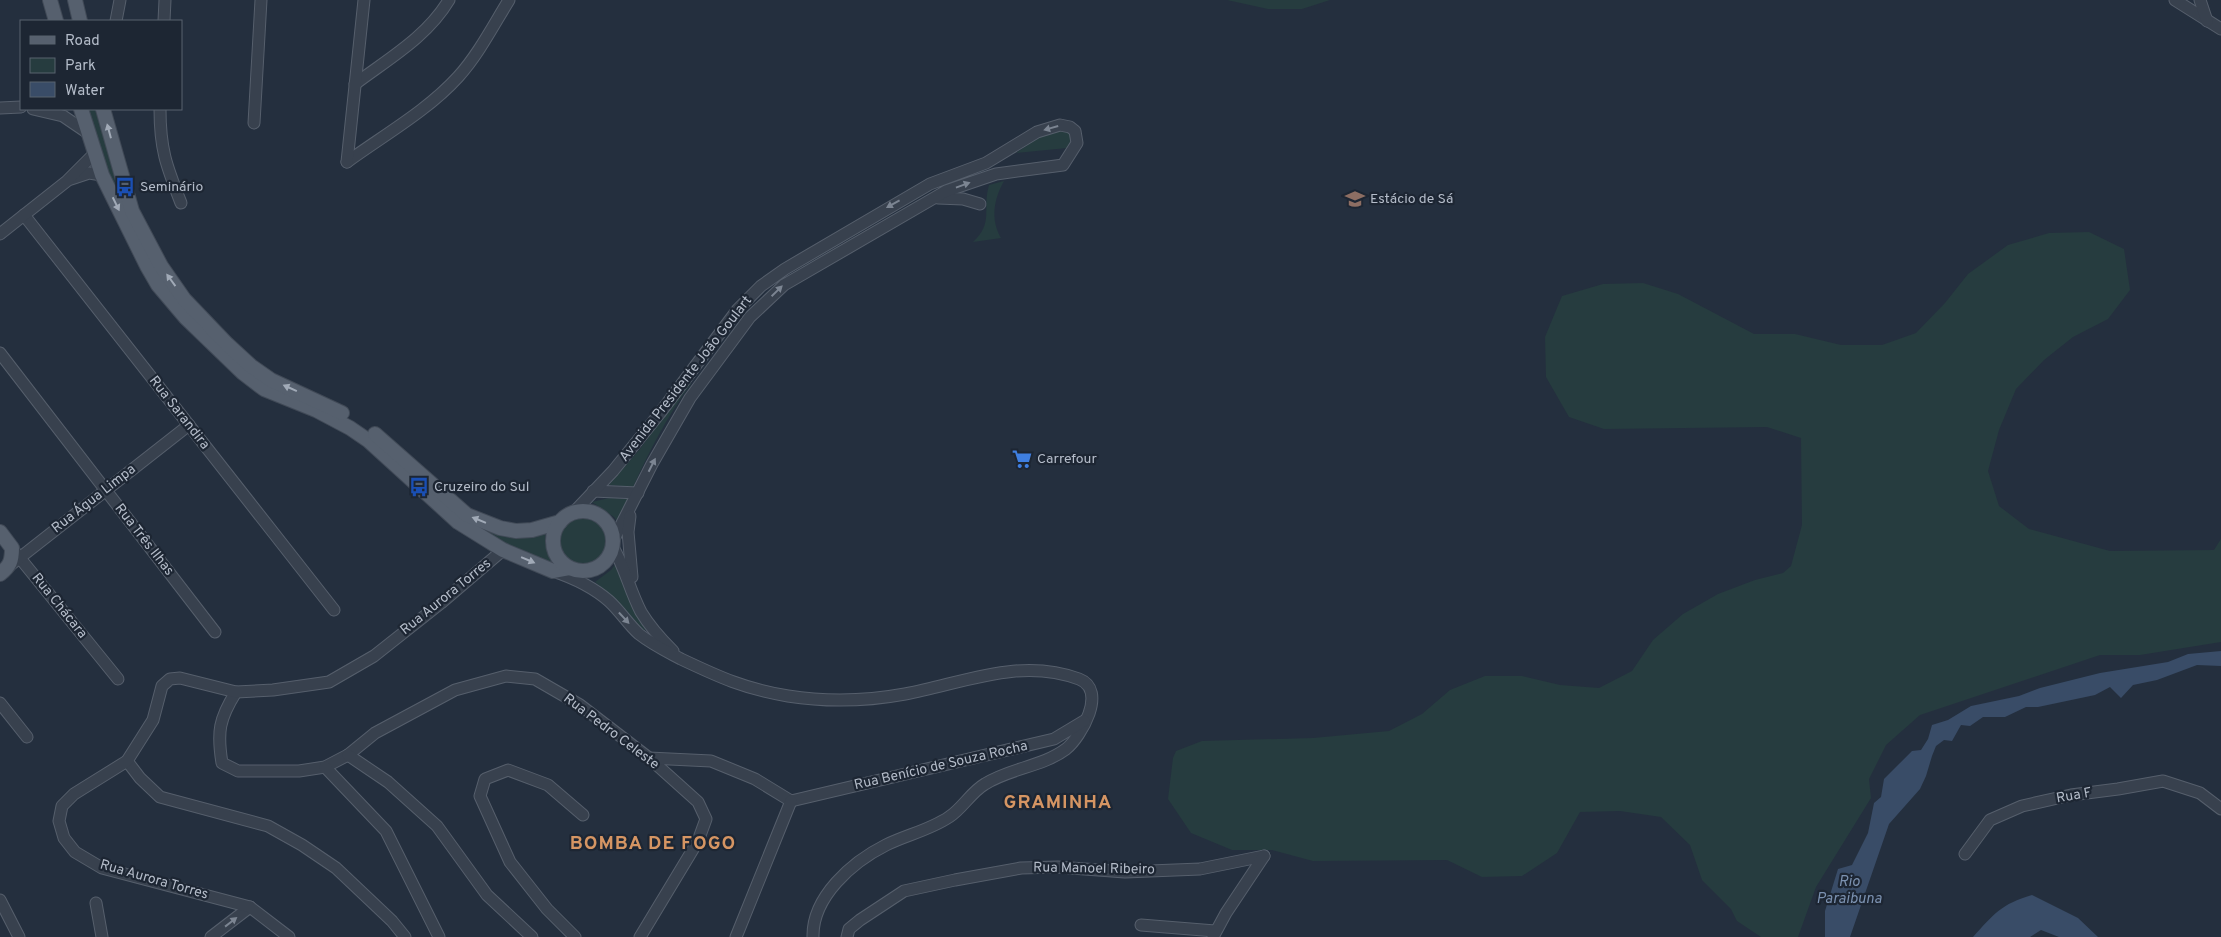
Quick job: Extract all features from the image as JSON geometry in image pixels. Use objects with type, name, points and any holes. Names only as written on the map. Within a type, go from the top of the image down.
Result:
[{"type":"main road","points":[[50,0],[56,20]]},
{"type":"main road","points":[[75,0],[80,20]]},
{"type":"main road","points":[[81,110],[102,175],[158,285],[186,318],[243,373],[264,389],[316,410],[350,428],[369,441],[458,522],[503,550],[553,571],[571,569],[592,571],[600,567],[610,555],[614,544],[612,532],[601,517],[583,511],[574,512],[560,522],[554,530],[553,549],[557,558],[571,569]]},
{"type":"main road","points":[[103,110],[132,211],[160,266],[184,298],[227,344],[251,366],[271,380],[319,402],[373,432],[467,515],[500,528],[532,530],[560,522]]},
{"type":"main road","points":[[500,528],[542,522],[569,510],[588,496]]},
{"type":"main road","name":"Rua Chácara","points":[[0,532],[16,553]]},
{"type":"main road","points":[[4,571],[16,553]]},
{"type":"street","points":[[116,20],[120,0]]},
{"type":"street","points":[[164,20],[166,0]]},
{"type":"street","points":[[254,123],[261,0]]},
{"type":"street","points":[[364,0],[347,162],[436,98],[458,77],[482,45],[508,0]]},
{"type":"street","points":[[355,84],[408,46],[443,10],[449,0]]},
{"type":"street","points":[[2175,0],[2221,29]]},
{"type":"street","points":[[2200,0],[2208,21]]},
{"type":"street","points":[[0,108],[20,107]]},
{"type":"street","points":[[37,110],[63,116],[88,133]]},
{"type":"street","points":[[160,110],[160,138],[165,164],[181,203]]},
{"type":"street","name":"Avenida Presidente João Goulart","points":[[574,512],[614,471],[738,309],[761,286],[785,269],[930,184],[986,163],[1037,132],[1054,126],[1070,127],[1077,136],[1072,152],[1063,165],[1010,171],[984,177],[946,191],[784,285],[750,317],[690,398],[652,464],[614,544]]},
{"type":"street","points":[[0,234],[67,181],[94,154]]},
{"type":"street","points":[[984,177],[986,163]]},
{"type":"street","points":[[67,181],[83,174],[102,175]]},
{"type":"street","points":[[923,205],[939,198],[947,197],[963,198],[980,204]]},
{"type":"street","name":"Rua Sarandira","points":[[24,215],[334,610]]},
{"type":"street","name":"Rua Três Ilhas","points":[[0,353],[215,632]]},
{"type":"street","name":"Rua Água Limpa","points":[[16,553],[106,490],[189,426]]},
{"type":"street","points":[[588,496],[638,494]]},
{"type":"street","points":[[631,509],[628,532],[634,596]]},
{"type":"street","points":[[614,544],[641,611],[658,637],[680,658]]},
{"type":"street","name":"Rua Aurora Torres","points":[[289,937],[250,907],[102,868],[75,852],[64,838],[58,820],[62,806],[74,794],[127,761],[153,720],[162,686],[170,679],[180,678],[236,692],[273,690],[329,682],[354,669],[441,603],[503,550]]},
{"type":"street","name":"Rua Chácara","points":[[16,553],[118,679]]},
{"type":"street","points":[[571,569],[588,586],[608,601],[637,632],[659,648],[706,672],[749,688],[788,696],[830,700],[904,694],[983,676],[1024,669],[1060,672],[1084,681],[1089,688],[1093,696],[1092,706],[1086,720],[1068,747],[1053,758],[1005,774],[984,784],[950,817],[884,846],[842,875],[823,900],[813,929],[813,937]]},
{"type":"street","points":[[553,571],[588,586]]},
{"type":"street","name":"Rua Pedro Celeste","points":[[236,692],[226,709],[218,739],[222,763],[238,771],[299,771],[325,767],[348,755],[375,733],[454,690],[506,676],[535,679],[573,701],[648,758],[698,802],[706,819],[698,841],[640,937]]},
{"type":"street","points":[[0,703],[27,737]]},
{"type":"street","name":"Rua Benício de Souza Rocha","points":[[791,801],[1054,739],[1086,720]]},
{"type":"street","points":[[348,755],[388,782],[437,826],[487,895],[532,937]]},
{"type":"street","points":[[648,758],[711,761],[755,779],[791,801],[736,937]]},
{"type":"street","points":[[127,761],[140,778],[160,797],[268,826],[302,845],[336,868],[392,920],[405,937]]},
{"type":"street","points":[[325,767],[386,831],[439,937]]},
{"type":"street","points":[[575,937],[547,909],[510,862],[480,796],[485,779],[508,770],[548,785],[583,815]]},
{"type":"street","name":"Rua F","points":[[1965,854],[1990,820],[2022,806],[2071,795],[2118,790],[2163,781],[2200,792],[2221,809]]},
{"type":"street","name":"Rua Manoel Ribeiro","points":[[847,937],[849,929],[904,891],[955,880],[1021,868],[1125,872],[1200,869],[1264,856],[1214,934]]},
{"type":"street","points":[[0,900],[20,937]]},
{"type":"street","points":[[96,903],[102,937]]},
{"type":"street","points":[[211,937],[250,907]]},
{"type":"street","points":[[1141,925],[1214,934]]},
{"type":"green space","points":[[1227,0],[1330,0],[1302,9],[1268,9]]},
{"type":"green space","points":[[87,110],[95,110],[129,218],[106,168]]},
{"type":"green space","points":[[1065,130],[1071,136],[1070,145],[1067,148],[1016,153],[1044,134]]},
{"type":"green space","points":[[1004,181],[996,202],[994,216],[1001,238],[973,242],[979,235],[985,222],[989,185]]},
{"type":"green space","points":[[2089,232],[2124,249],[2130,290],[2108,319],[2073,337],[2044,360],[2016,389],[1999,430],[1988,471],[1999,506],[2029,529],[2110,551],[2214,550],[2221,539],[2221,642],[2140,655],[2100,655],[1920,715],[1886,745],[1869,779],[1871,798],[1816,887],[1798,937],[1761,937],[1737,921],[1731,909],[1702,880],[1690,845],[1661,817],[1620,811],[1580,812],[1557,853],[1522,876],[1482,877],[1447,860],[1313,861],[1272,850],[1232,850],[1191,833],[1168,799],[1173,758],[1176,751],[1202,741],[1313,738],[1389,731],[1422,714],[1450,690],[1485,676],[1522,676],[1560,685],[1599,688],[1632,671],[1653,640],[1683,614],[1718,594],[1755,580],[1783,573],[1791,566],[1802,525],[1801,438],[1767,427],[1604,429],[1569,417],[1546,377],[1545,337],[1562,296],[1603,284],[1643,283],[1678,294],[1754,334],[1795,334],[1841,345],[1882,345],[1916,333],[1945,303],[1968,274],[2008,245],[2049,233]]},
{"type":"green space","points":[[689,382],[691,384],[659,434],[633,487],[609,485],[640,449]]},
{"type":"green space","points":[[609,498],[629,499],[619,524],[614,517],[592,502]]},
{"type":"green space","points":[[579,516],[589,516],[602,523],[609,536],[609,546],[602,559],[589,566],[579,566],[570,562],[563,555],[559,546],[559,536],[563,527],[570,520]]},
{"type":"green space","points":[[465,519],[545,531],[546,546],[554,564],[503,543]]},
{"type":"green space","points":[[617,562],[646,629],[644,630],[612,596],[595,582],[611,570]]},
{"type":"water","name":"Rio Paraibuna","points":[[2221,651],[2221,666],[2197,665],[2157,680],[2133,685],[2121,698],[2110,687],[2095,695],[2038,707],[2026,707],[2005,717],[1983,717],[1970,726],[1961,725],[1952,741],[1944,740],[1936,746],[1920,789],[1889,824],[1850,937],[1825,937],[1825,911],[1838,869],[1852,865],[1868,833],[1874,803],[1881,797],[1884,779],[1912,751],[1921,750],[1928,739],[1932,725],[1948,720],[1971,706],[2019,696],[2040,688],[2100,673],[2168,662],[2188,654]]},
{"type":"water","points":[[2032,895],[2078,918],[2098,937],[2059,937],[2041,930],[2030,937],[1973,937],[2005,906]]},
{"type":"place","name":"Seminário","points":[[125,187]]},
{"type":"place","name":"Estácio de Sá","points":[[1355,199]]},
{"type":"place","name":"Carrefour","points":[[1022,459]]},
{"type":"place","name":"Cruzeiro do Sul","points":[[419,487]]},
{"type":"district","name":"GRAMINHA","points":[[1058,803]]},
{"type":"district","name":"BOMBA DE FOGO","points":[[653,844]]}]
